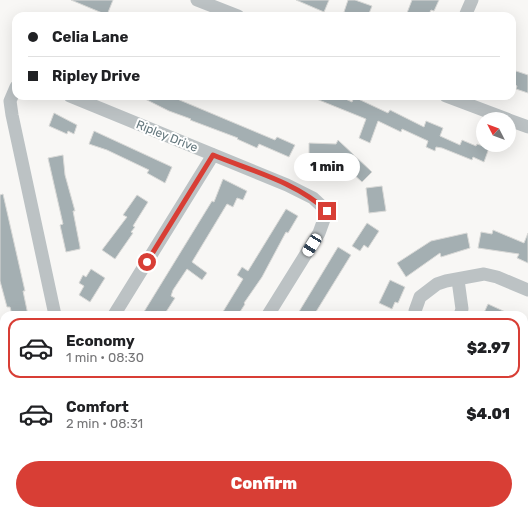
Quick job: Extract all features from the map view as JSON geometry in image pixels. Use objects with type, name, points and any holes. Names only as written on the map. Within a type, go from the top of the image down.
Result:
[{"type":"street","points":[[196,0],[228,12]]},
{"type":"street","points":[[467,12],[472,0]]},
{"type":"street","points":[[12,96],[10,101],[12,115],[55,311]]},
{"type":"street","name":"Ripley Drive","points":[[80,100],[288,185],[313,198],[327,211],[319,233],[270,311]]},
{"type":"street","points":[[457,100],[489,112]]},
{"type":"street","points":[[516,122],[528,127]]},
{"type":"street","points":[[116,311],[213,155]]},
{"type":"street","points":[[416,311],[417,304],[428,290],[446,280],[458,280],[484,274],[497,276],[528,290]]},
{"type":"street","points":[[458,280],[461,294],[460,311]]},
{"type":"building","points":[[71,0],[113,0],[108,12],[100,12]]},
{"type":"building","points":[[296,0],[329,0],[324,12]]},
{"type":"building","points":[[348,0],[355,0],[372,6],[370,12],[344,12]]},
{"type":"building","points":[[412,0],[439,0],[434,11],[407,12]]},
{"type":"building","points":[[516,71],[528,75],[528,93],[516,89]]},
{"type":"building","points":[[147,100],[180,100],[275,140],[277,137],[295,145],[289,157],[259,144],[257,148],[237,139],[238,138],[169,111]]},
{"type":"building","points":[[319,100],[348,100],[352,102],[353,100],[360,100],[388,113],[390,110],[424,127],[426,121],[443,128],[440,136],[460,145],[462,140],[476,146],[476,152],[488,152],[484,162],[473,157],[472,160],[442,148],[436,147],[435,151],[426,147],[428,141],[402,129],[401,132],[378,121],[370,143],[359,138],[366,119]]},
{"type":"building","points":[[54,113],[77,125],[74,134],[68,131],[67,134],[49,126]]},
{"type":"building","points":[[94,131],[172,167],[165,183],[147,173],[149,170],[107,150],[89,144]]},
{"type":"building","points":[[338,140],[372,172],[362,182],[340,162],[309,162],[309,143],[336,144]]},
{"type":"building","points":[[63,155],[65,175],[75,211],[73,211],[80,247],[80,249],[66,252],[60,225],[63,224],[48,158]]},
{"type":"building","points":[[223,179],[247,191],[243,200],[237,198],[233,207],[227,204],[192,262],[207,273],[202,280],[187,269],[173,290],[171,296],[175,298],[167,311],[144,311],[212,201],[214,202]]},
{"type":"building","points":[[382,186],[386,211],[369,213],[366,188]]},
{"type":"building","points":[[3,194],[25,291],[23,291],[27,311],[11,311],[10,307],[7,307],[0,281],[0,195]]},
{"type":"building","points":[[137,195],[148,202],[133,226],[135,227],[131,232],[133,233],[115,259],[102,250],[127,217],[123,215]]},
{"type":"building","points":[[286,209],[298,216],[288,233],[286,232],[262,277],[244,303],[245,304],[241,311],[223,311],[243,279],[237,275],[242,267],[248,271]]},
{"type":"building","points":[[367,223],[379,231],[368,248],[364,245],[360,251],[352,246]]},
{"type":"building","points":[[493,230],[524,243],[528,233],[528,263],[517,258],[519,254],[478,248],[481,232],[492,234]]},
{"type":"building","points":[[467,233],[470,248],[441,257],[440,253],[406,277],[397,263],[431,241]]},
{"type":"building","points":[[338,247],[351,255],[316,311],[299,311]]},
{"type":"building","points":[[91,269],[105,278],[90,302],[79,295],[84,286],[79,283],[83,275],[86,277]]},
{"type":"building","points":[[390,280],[405,287],[398,303],[395,302],[392,309],[379,303]]},
{"type":"building","points":[[488,304],[503,311],[485,311]]},
{"type":"route","points":[[147,262],[213,155],[288,185],[313,198],[327,211]]}]
